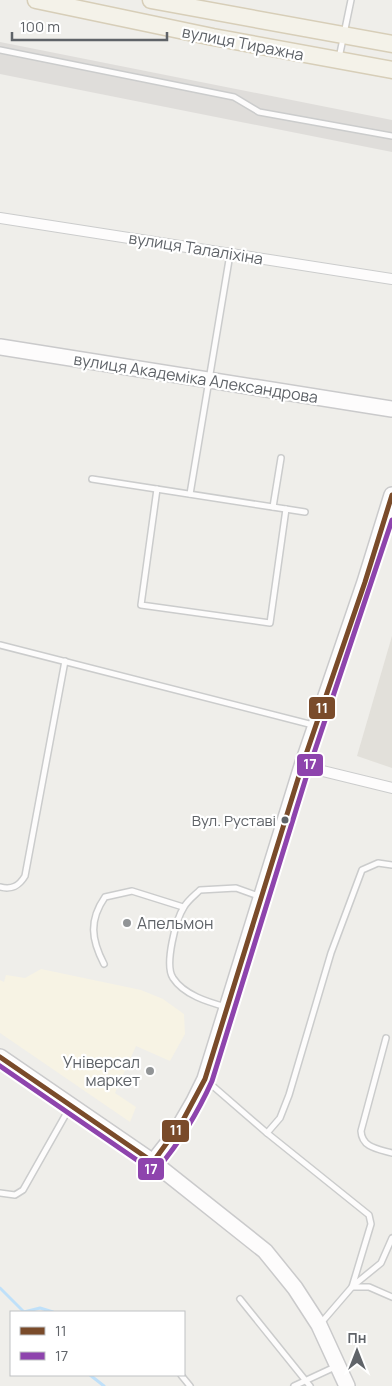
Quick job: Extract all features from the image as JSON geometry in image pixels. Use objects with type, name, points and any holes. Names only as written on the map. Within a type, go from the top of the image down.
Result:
[{"type":"main road","name":"вулиця Тиражна","points":[[36,0],[338,61],[392,70]]},
{"type":"main road","name":"вулиця Тиражна","points":[[151,0],[392,44]]},
{"type":"street","name":"вулиця Талаліхіна","points":[[0,218],[392,279]]},
{"type":"street","name":"вулиця Академіка Александрова","points":[[0,347],[392,409]]},
{"type":"street","points":[[153,1162],[175,1136],[191,1110],[205,1079],[302,766],[365,582],[392,496]]},
{"type":"street","points":[[302,766],[392,788]]},
{"type":"street","points":[[0,1057],[153,1162],[266,1251],[319,1325],[347,1386]]},
{"type":"lane","points":[[338,61],[352,0]]},
{"type":"lane","points":[[0,50],[234,96],[259,112],[392,136]]},
{"type":"lane","points":[[190,494],[230,254]]},
{"type":"lane","points":[[273,507],[281,458]]},
{"type":"lane","points":[[92,479],[304,512]]},
{"type":"lane","points":[[157,489],[141,605],[270,623],[286,509]]},
{"type":"lane","points":[[0,645],[65,660],[316,726]]},
{"type":"lane","points":[[0,887],[13,888],[20,884],[25,876],[65,660]]},
{"type":"lane","points":[[267,1133],[280,1118],[289,1096],[331,953],[362,870],[378,863],[392,865]]},
{"type":"lane","points":[[226,1007],[207,1002],[186,990],[172,977],[169,960],[175,929],[183,907],[200,890],[236,888],[261,897]]},
{"type":"lane","points":[[104,964],[94,945],[96,911],[105,897],[132,891],[183,907]]},
{"type":"lane","points":[[386,1038],[361,1131],[362,1139],[366,1145],[392,1153]]},
{"type":"lane","points":[[205,1079],[267,1133],[369,1215],[370,1224],[352,1287]]},
{"type":"lane","points":[[0,1193],[15,1195],[23,1190],[71,1106]]},
{"type":"lane","points":[[319,1325],[352,1287],[381,1263],[392,1238]]},
{"type":"lane","points":[[352,1287],[369,1287],[392,1297]]},
{"type":"lane","points":[[240,1299],[304,1381],[310,1386]]},
{"type":"lane","points":[[294,1386],[337,1366]]},
{"type":"lane","points":[[182,1376],[190,1386]]},
{"type":"shaded area","points":[[0,42],[392,120],[392,152],[0,74]]},
{"type":"shaded area","points":[[392,636],[392,768],[357,756]]},
{"type":"shaded area","points":[[41,969],[141,990],[163,999],[184,1014],[185,1034],[170,1061],[136,1046],[115,1093],[136,1107],[130,1122],[0,1033],[0,980],[4,982],[6,975],[25,978]]},
{"type":"waterway","points":[[0,1288],[23,1311]]},
{"type":"waterway","points":[[28,1311],[40,1308],[50,1311]]},
{"type":"waterway","points":[[91,1376],[104,1386]]},
{"type":"transit line","name":"11","points":[[0,1057],[153,1162],[182,1122],[205,1079],[302,766],[365,582],[392,495]]},
{"type":"transit line","name":"17","points":[[0,1066],[150,1169],[158,1168],[174,1148],[195,1115],[212,1081],[309,768],[392,520]]},
{"type":"place","name":"Вул. Руставі","points":[[285,820]]},
{"type":"place","name":"Апельмон","points":[[127,923]]},
{"type":"place","name":"Універсал маркет","points":[[150,1071]]}]
